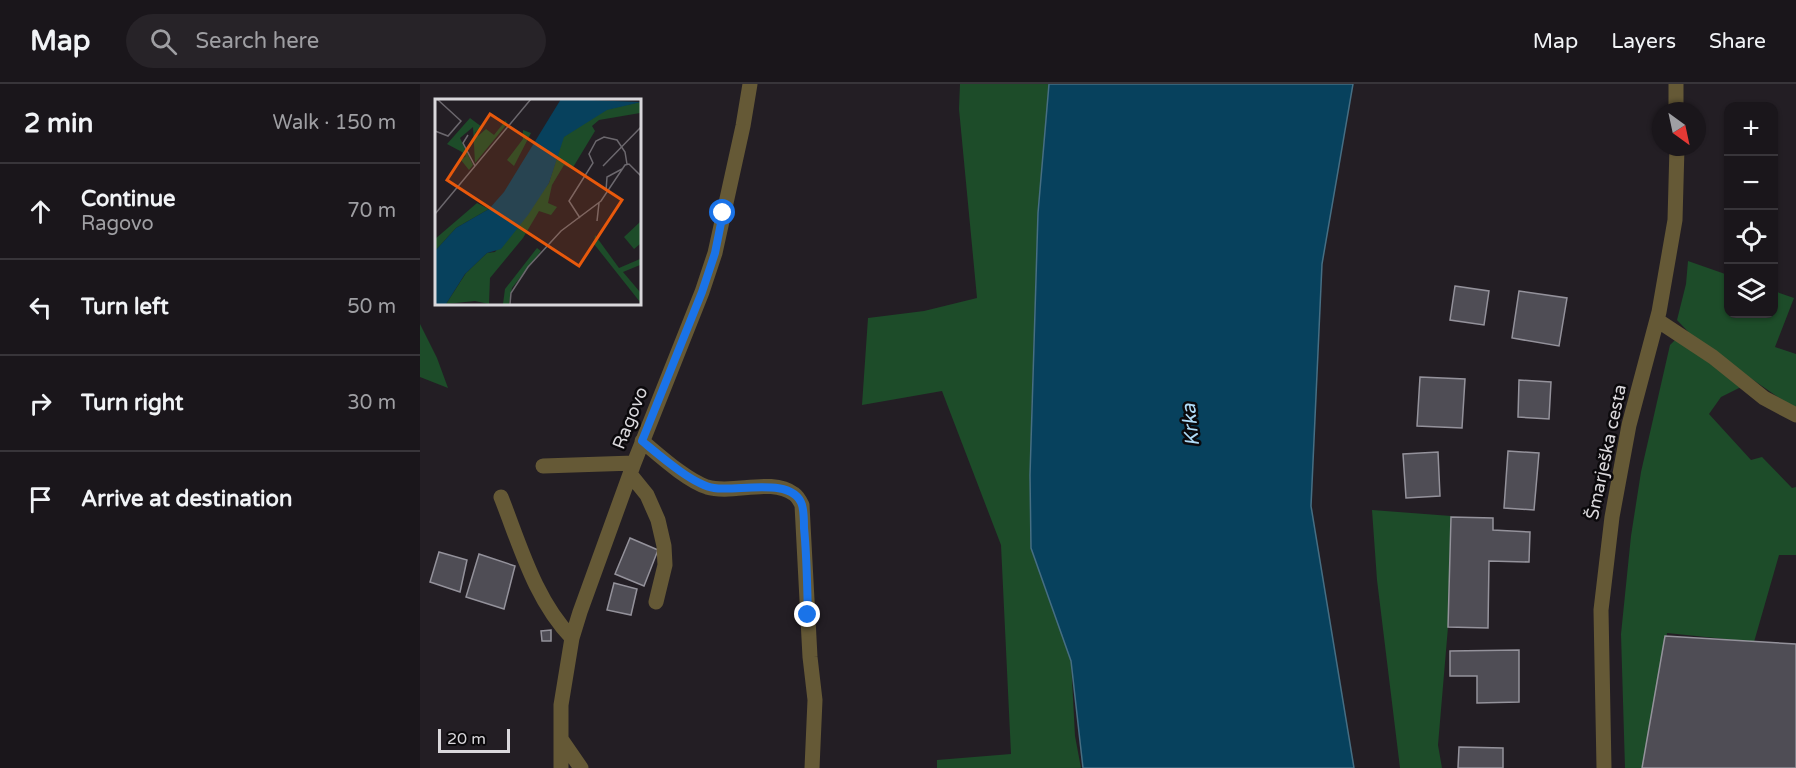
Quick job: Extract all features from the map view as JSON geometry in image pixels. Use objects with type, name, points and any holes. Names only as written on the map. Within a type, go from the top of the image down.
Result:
[{"type":"street","name":"Ragovo","points":[[561,768],[561,705],[580,612],[642,441],[702,292],[715,253],[750,84]]},
{"type":"street","points":[[1676,84],[1677,102]]},
{"type":"street","name":"Šmarješka cesta","points":[[1604,768],[1601,610],[1611,517],[1629,425],[1657,320],[1675,220],[1677,156]]},
{"type":"street","points":[[1657,320],[1713,357],[1764,398],[1796,415]]},
{"type":"street","points":[[642,441],[704,486],[714,489],[771,487],[783,489],[795,494],[802,505],[809,646],[816,700],[812,768]]},
{"type":"street","points":[[543,466],[632,468],[658,520],[664,546],[665,565],[656,602]]},
{"type":"street","points":[[501,496],[538,591],[558,624],[573,638]]},
{"type":"street","points":[[561,739],[581,768]]},
{"type":"green space","points":[[960,84],[1049,84],[1038,213],[1031,428],[1031,548],[1071,661],[1075,736],[1081,768],[937,768],[937,760],[1011,754],[1001,545],[942,391],[862,405],[868,318],[924,311],[977,298],[959,109]]},
{"type":"green space","points":[[1688,261],[1724,274],[1724,318],[1778,318],[1778,292],[1794,298],[1775,347],[1796,354],[1796,407],[1788,404],[1697,341],[1677,320],[1686,284]]},
{"type":"green space","points":[[420,324],[437,358],[448,388],[420,377]]},
{"type":"green space","points":[[1676,339],[1703,356],[1741,387],[1721,397],[1709,414],[1751,460],[1762,457],[1792,488],[1796,487],[1796,555],[1779,555],[1754,642],[1667,633],[1653,768],[1625,768],[1621,634],[1631,536],[1641,472],[1670,345]]},
{"type":"green space","points":[[1372,510],[1451,516],[1448,627],[1438,745],[1442,768],[1400,768],[1377,580]]},
{"type":"water","name":"Krka","points":[[1049,84],[1353,84],[1322,264],[1311,506],[1354,768],[1083,768],[1071,661],[1031,548],[1030,475],[1038,213]]},
{"type":"building","points":[[1455,286],[1489,291],[1484,325],[1450,320]]},
{"type":"building","points":[[1519,291],[1567,298],[1559,346],[1512,338]]},
{"type":"building","points":[[1420,377],[1465,379],[1462,428],[1417,426]]},
{"type":"building","points":[[1519,380],[1551,382],[1549,419],[1518,417]]},
{"type":"building","points":[[1508,451],[1539,453],[1534,510],[1504,508]]},
{"type":"building","points":[[1438,452],[1440,496],[1406,498],[1403,454]]},
{"type":"building","points":[[1451,517],[1493,518],[1493,530],[1530,532],[1529,562],[1489,561],[1488,628],[1448,627]]},
{"type":"building","points":[[630,538],[658,550],[644,586],[615,574]]},
{"type":"building","points":[[439,552],[467,560],[460,592],[430,582]]},
{"type":"building","points":[[479,554],[515,566],[504,609],[466,597]]},
{"type":"building","points":[[614,583],[637,589],[631,615],[607,610]]},
{"type":"building","points":[[551,630],[551,641],[542,641],[541,631]]},
{"type":"building","points":[[1665,636],[1796,644],[1796,768],[1642,768]]},
{"type":"building","points":[[1519,650],[1519,702],[1477,703],[1477,676],[1450,676],[1450,651]]},
{"type":"building","points":[[1459,747],[1503,748],[1503,768],[1458,768]]},
{"type":"route","points":[[723,213],[715,253],[702,292],[642,441],[704,486],[714,489],[771,487],[795,494],[802,505],[808,615]]}]
